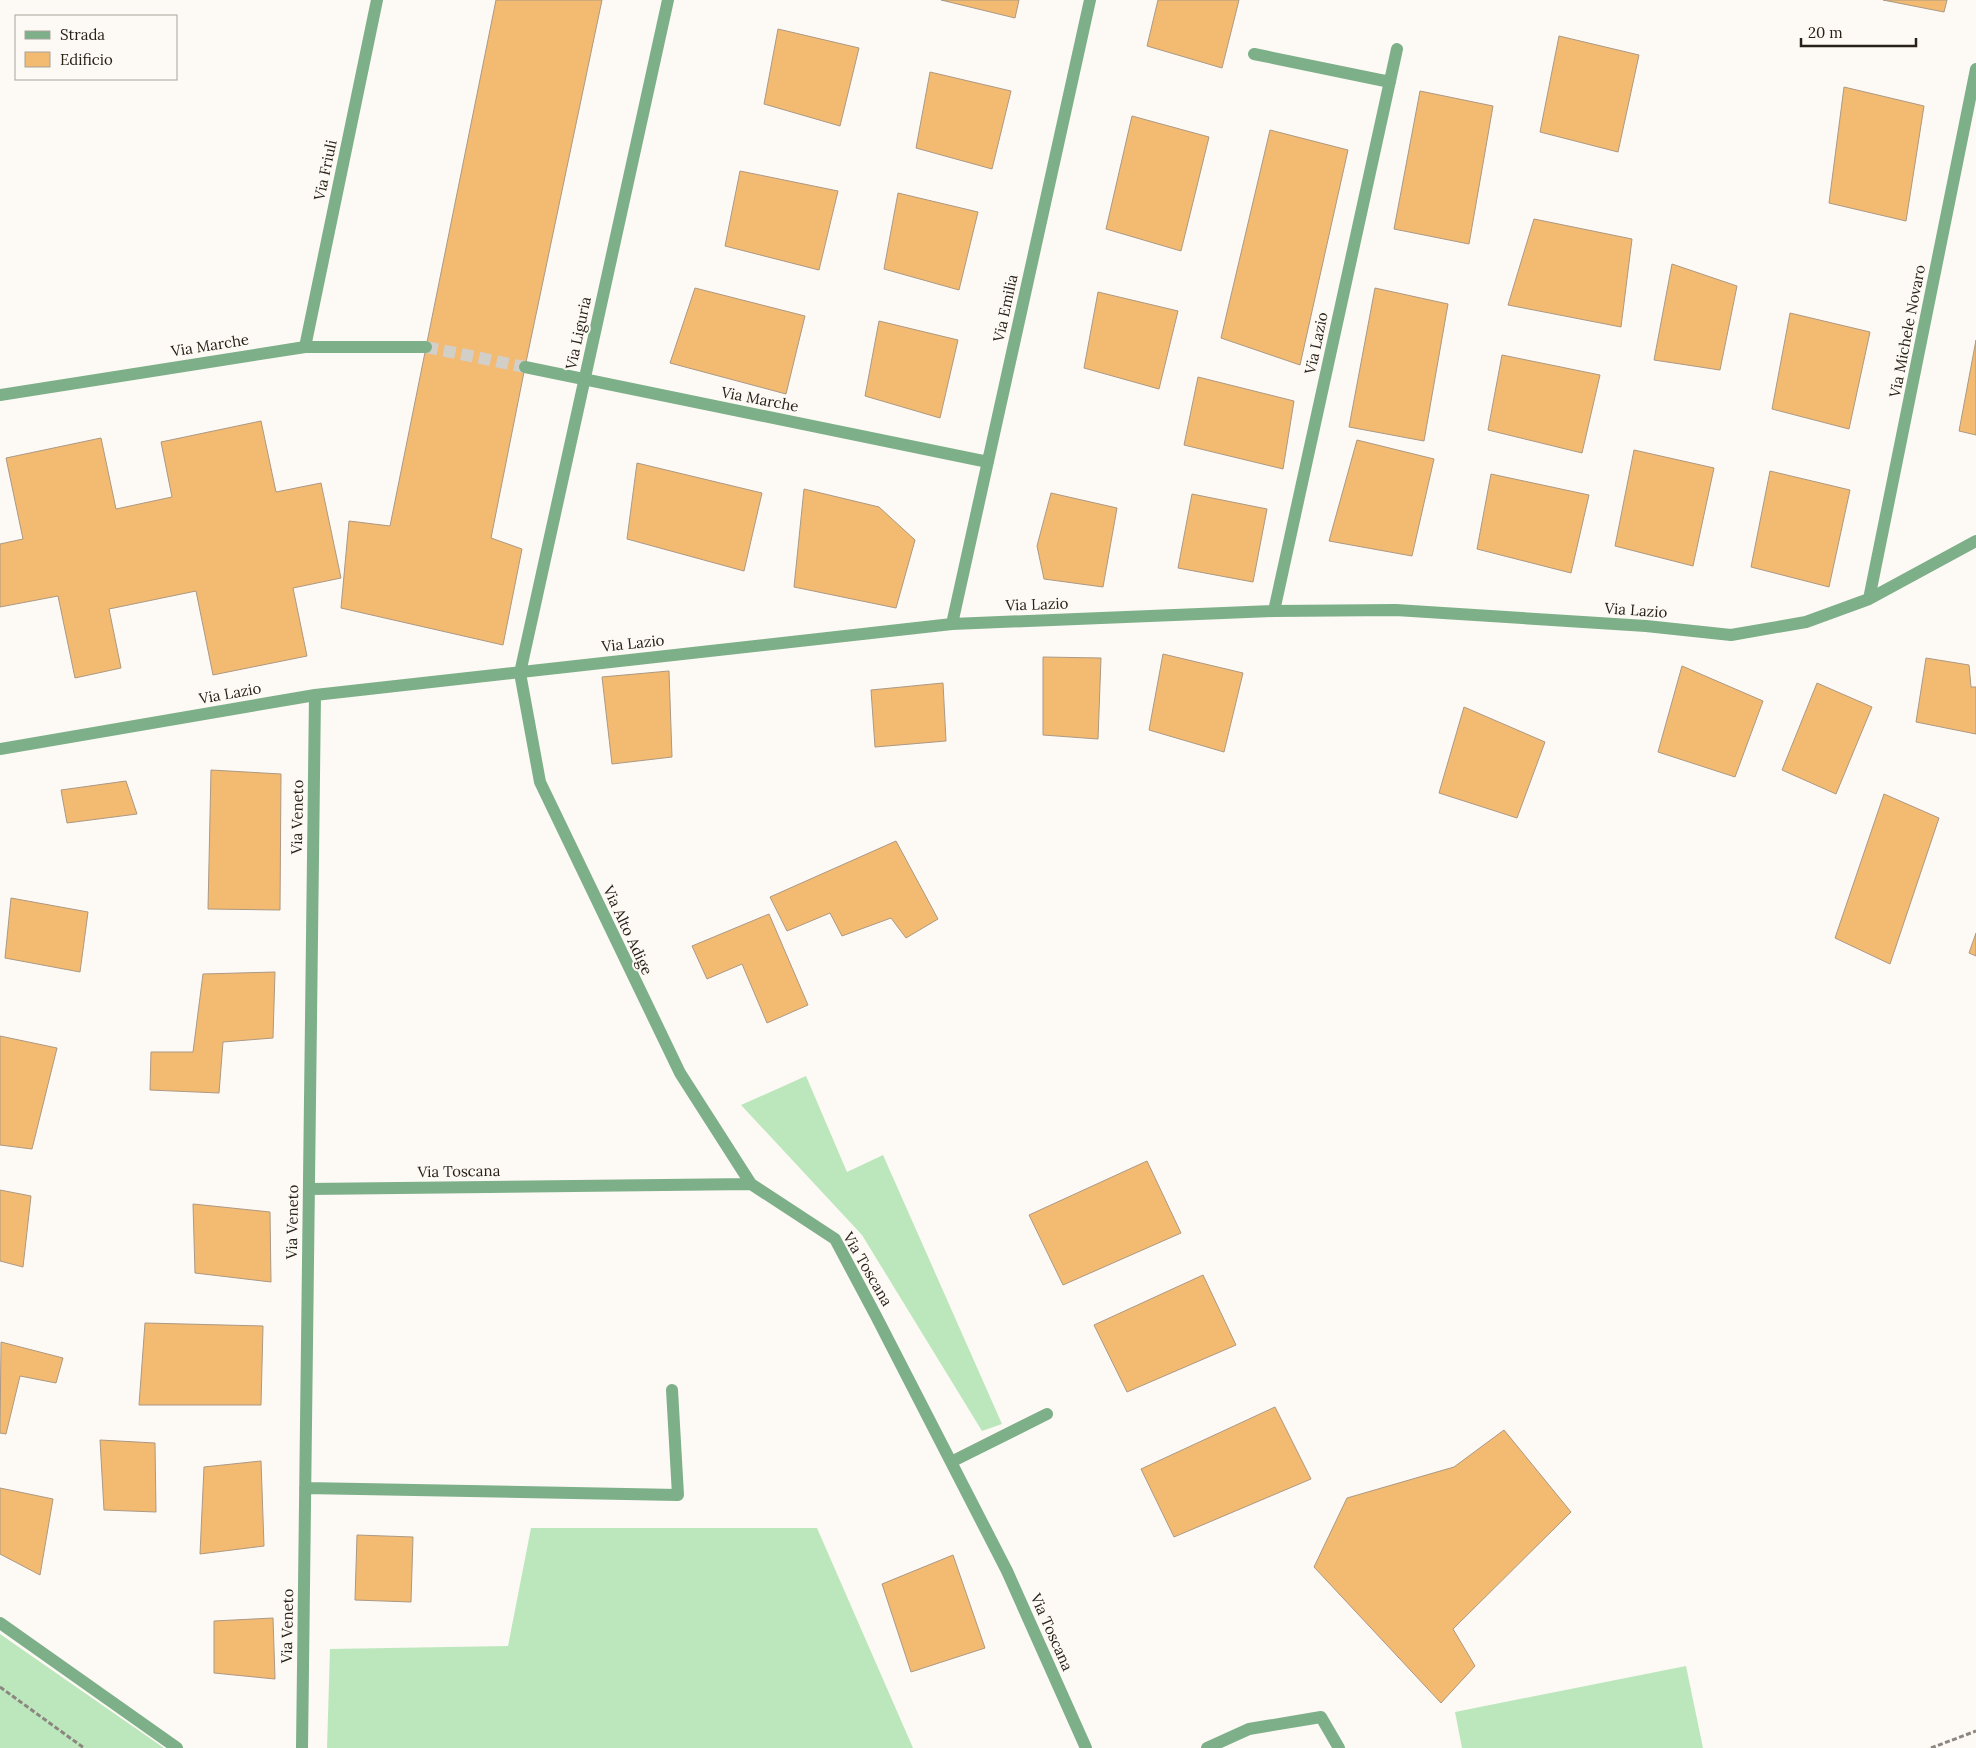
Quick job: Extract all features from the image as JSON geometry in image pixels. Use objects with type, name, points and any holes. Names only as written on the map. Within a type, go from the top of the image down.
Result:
[{"type":"street","name":"Via Friuli","points":[[304,347],[377,0]]},
{"type":"street","name":"Via Liguria","points":[[520,673],[668,0]]},
{"type":"street","name":"Via Emilia","points":[[952,624],[1090,0]]},
{"type":"street","name":"Via Lazio","points":[[1274,611],[1397,49]]},
{"type":"street","points":[[1254,54],[1390,82]]},
{"type":"street","name":"Via Michele Novaro","points":[[1869,599],[1976,69]]},
{"type":"street","name":"Via Marche","points":[[0,395],[304,347],[426,347]]},
{"type":"street","name":"Via Marche","points":[[525,367],[988,462]]},
{"type":"street","name":"Via Lazio","points":[[0,749],[315,696],[952,624],[1274,611],[1396,610],[1646,626],[1731,635],[1806,622],[1869,599],[1976,541]]},
{"type":"street","name":"Via Alto Adige","points":[[520,673],[540,782],[680,1073],[751,1184]]},
{"type":"street","name":"Via Veneto","points":[[302,1748],[315,696]]},
{"type":"street","name":"Via Toscana","points":[[309,1189],[751,1184],[835,1239],[1007,1571],[1086,1748]]},
{"type":"street","points":[[305,1488],[678,1495],[672,1390]]},
{"type":"street","points":[[951,1462],[1047,1414]]},
{"type":"street","points":[[0,1623],[177,1748]]},
{"type":"street","points":[[1207,1748],[1249,1729],[1322,1717],[1339,1748]]},
{"type":"path","points":[[0,1687],[84,1748]]},
{"type":"path","points":[[1931,1748],[1976,1731]]},
{"type":"green space","points":[[806,1076],[847,1172],[883,1155],[1002,1424],[982,1431],[862,1235],[741,1105]]},
{"type":"green space","points":[[531,1528],[817,1528],[913,1748],[327,1748],[330,1649],[508,1646]]},
{"type":"green space","points":[[0,1634],[164,1748],[0,1748]]},
{"type":"green space","points":[[1686,1666],[1703,1748],[1462,1748],[1455,1712]]},
{"type":"building","points":[[496,0],[602,0],[491,538],[522,549],[503,645],[341,608],[349,521],[390,526]]},
{"type":"building","points":[[941,0],[1019,0],[1015,18]]},
{"type":"building","points":[[1158,0],[1239,0],[1222,68],[1147,46]]},
{"type":"building","points":[[1883,0],[1947,0],[1944,12]]},
{"type":"building","points":[[778,29],[859,48],[840,126],[764,104]]},
{"type":"building","points":[[1559,36],[1639,55],[1618,152],[1540,132]]},
{"type":"building","points":[[930,72],[1011,91],[992,169],[916,148]]},
{"type":"building","points":[[1844,87],[1924,106],[1906,221],[1829,203]]},
{"type":"building","points":[[1420,91],[1493,106],[1469,244],[1394,229]]},
{"type":"building","points":[[1132,116],[1209,137],[1181,251],[1106,229]]},
{"type":"building","points":[[1270,130],[1348,150],[1300,365],[1221,338]]},
{"type":"building","points":[[740,171],[838,191],[819,270],[725,246]]},
{"type":"building","points":[[898,193],[978,212],[959,290],[884,269]]},
{"type":"building","points":[[1534,219],[1632,239],[1621,327],[1508,305]]},
{"type":"building","points":[[1672,264],[1737,286],[1720,370],[1654,360]]},
{"type":"building","points":[[695,288],[805,316],[786,394],[670,363]]},
{"type":"building","points":[[1375,288],[1448,304],[1424,441],[1349,427]]},
{"type":"building","points":[[1098,292],[1178,311],[1159,389],[1084,368]]},
{"type":"building","points":[[1790,313],[1870,332],[1849,429],[1772,409]]},
{"type":"building","points":[[879,321],[958,340],[940,418],[865,396]]},
{"type":"building","points":[[1976,340],[1976,435],[1959,431]]},
{"type":"building","points":[[1502,355],[1600,375],[1582,453],[1488,430]]},
{"type":"building","points":[[1198,377],[1294,401],[1283,469],[1184,445]]},
{"type":"building","points":[[261,421],[276,492],[321,483],[341,578],[293,588],[307,656],[213,675],[196,591],[109,609],[121,668],[75,678],[58,596],[0,607],[0,544],[23,539],[6,458],[101,438],[116,509],[172,497],[161,442]]},
{"type":"building","points":[[1357,440],[1434,459],[1412,556],[1329,541]]},
{"type":"building","points":[[1634,450],[1714,468],[1693,566],[1615,546]]},
{"type":"building","points":[[637,463],[762,493],[744,571],[627,539]]},
{"type":"building","points":[[1770,471],[1850,490],[1829,587],[1751,567]]},
{"type":"building","points":[[1491,474],[1589,495],[1571,573],[1477,549]]},
{"type":"building","points":[[804,489],[879,507],[915,540],[896,608],[794,587]]},
{"type":"building","points":[[1051,493],[1117,508],[1103,587],[1044,579],[1037,546]]},
{"type":"building","points":[[1192,494],[1267,509],[1253,582],[1178,568]]},
{"type":"building","points":[[1163,654],[1243,673],[1224,752],[1149,730]]},
{"type":"building","points":[[1043,657],[1101,658],[1098,739],[1043,735]]},
{"type":"building","points":[[1926,658],[1969,665],[1971,687],[1976,687],[1976,734],[1916,722]]},
{"type":"building","points":[[1682,666],[1763,701],[1735,777],[1658,752]]},
{"type":"building","points":[[669,671],[672,757],[612,764],[602,677]]},
{"type":"building","points":[[943,683],[946,741],[875,747],[871,690]]},
{"type":"building","points":[[1817,683],[1872,707],[1836,794],[1782,770]]},
{"type":"building","points":[[1464,707],[1545,742],[1517,818],[1439,793]]},
{"type":"building","points":[[211,770],[281,774],[280,910],[208,909]]},
{"type":"building","points":[[126,781],[137,814],[67,823],[61,790]]},
{"type":"building","points":[[1884,794],[1939,818],[1890,964],[1835,938]]},
{"type":"building","points":[[896,841],[938,919],[906,938],[891,918],[842,936],[830,913],[787,931],[770,897]]},
{"type":"building","points":[[11,898],[88,912],[80,972],[5,958]]},
{"type":"building","points":[[769,914],[808,1005],[767,1023],[742,964],[707,979],[692,946]]},
{"type":"building","points":[[1976,933],[1976,956],[1969,953]]},
{"type":"building","points":[[275,972],[273,1038],[223,1042],[219,1093],[150,1090],[151,1052],[193,1052],[203,974]]},
{"type":"building","points":[[0,1036],[57,1048],[32,1149],[0,1145]]},
{"type":"building","points":[[1147,1161],[1181,1233],[1063,1285],[1029,1215]]},
{"type":"building","points":[[0,1190],[31,1196],[23,1267],[0,1261]]},
{"type":"building","points":[[193,1204],[270,1212],[271,1282],[195,1273]]},
{"type":"building","points":[[1203,1275],[1236,1345],[1127,1392],[1094,1325]]},
{"type":"building","points":[[145,1323],[263,1326],[261,1405],[139,1405]]},
{"type":"building","points":[[1,1342],[63,1358],[56,1383],[20,1376],[6,1434],[0,1433]]},
{"type":"building","points":[[1275,1407],[1311,1479],[1174,1537],[1141,1469]]},
{"type":"building","points":[[1504,1430],[1571,1512],[1453,1629],[1475,1666],[1441,1703],[1314,1567],[1347,1498],[1454,1467]]},
{"type":"building","points":[[100,1440],[155,1443],[156,1512],[104,1510]]},
{"type":"building","points":[[261,1461],[264,1546],[200,1554],[204,1467]]},
{"type":"building","points":[[0,1488],[53,1499],[40,1575],[0,1554]]},
{"type":"building","points":[[357,1535],[413,1537],[411,1602],[355,1600]]},
{"type":"building","points":[[953,1555],[985,1648],[911,1672],[882,1584]]},
{"type":"building","points":[[273,1618],[275,1679],[214,1673],[214,1621]]},
{"type":"tunnel","points":[[426,347],[525,367]]}]
